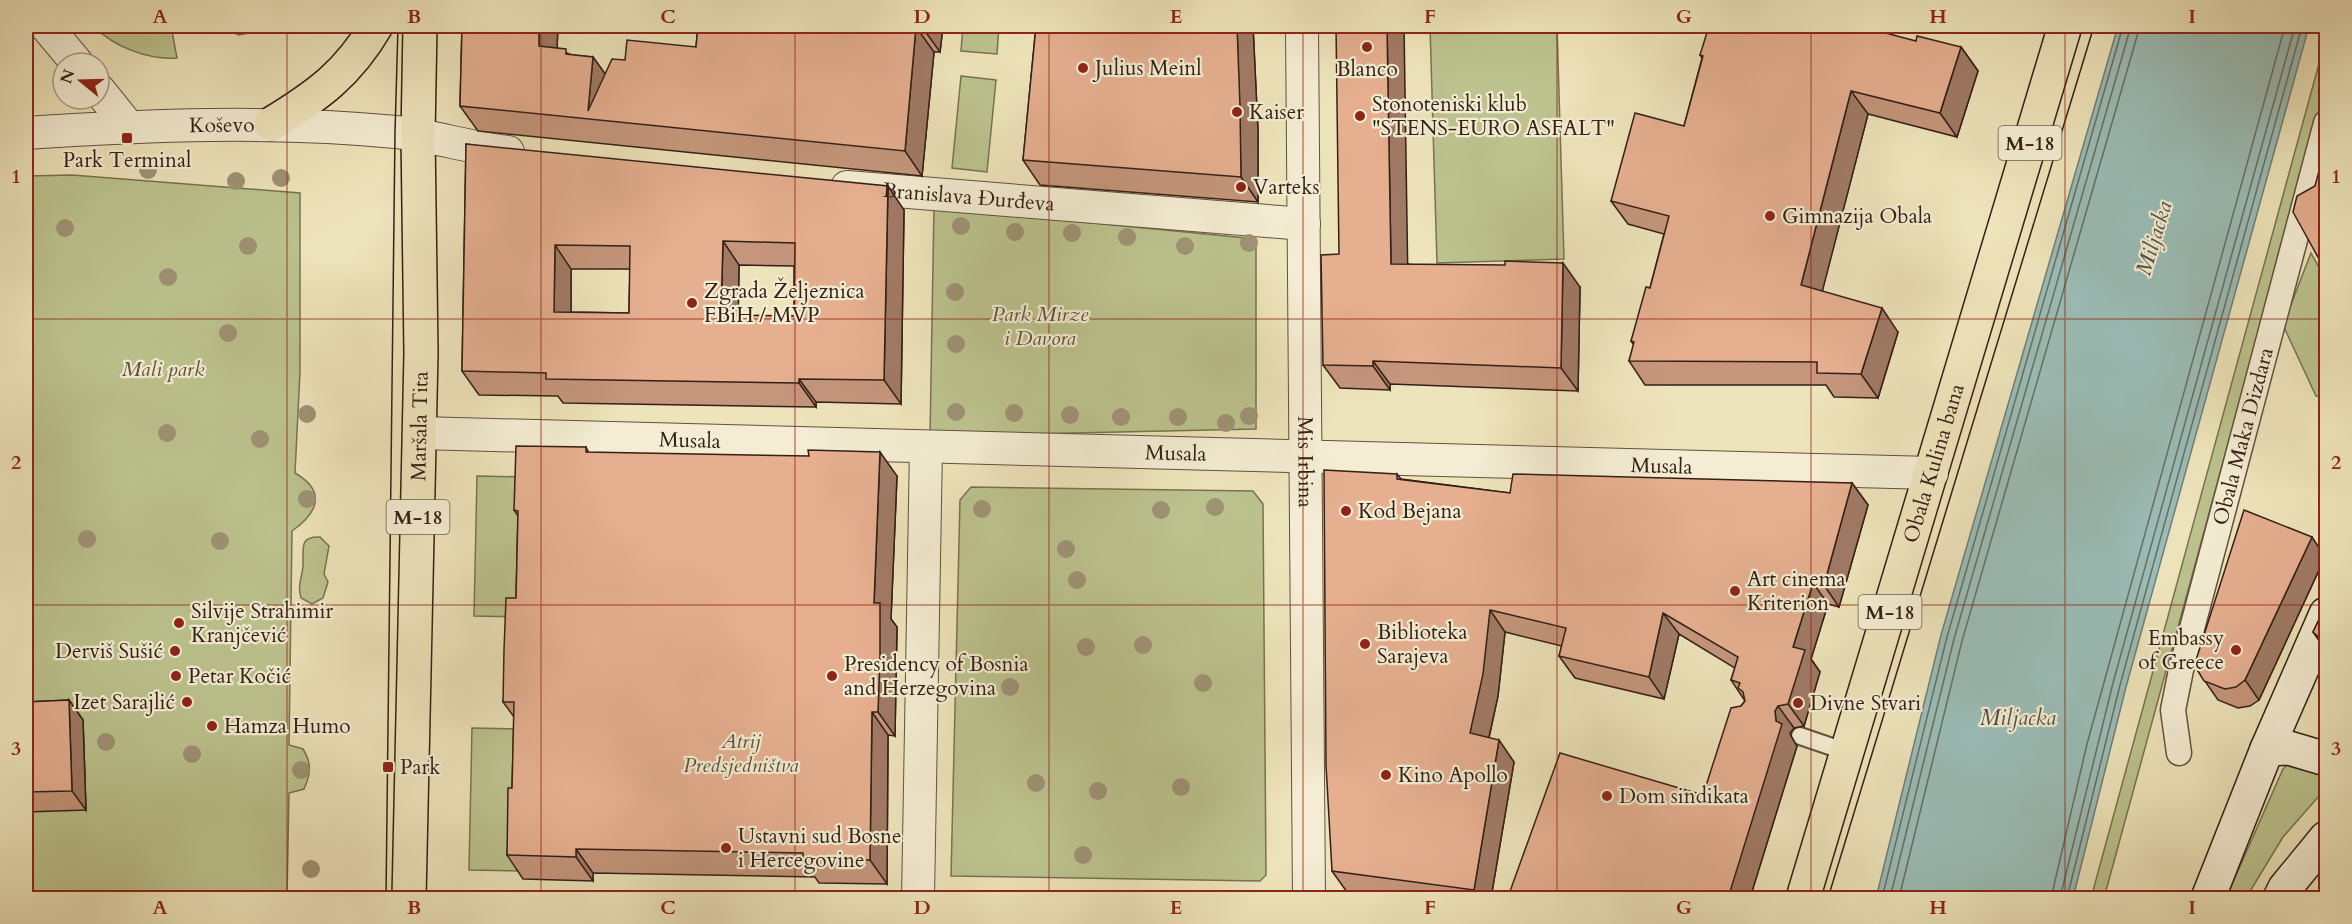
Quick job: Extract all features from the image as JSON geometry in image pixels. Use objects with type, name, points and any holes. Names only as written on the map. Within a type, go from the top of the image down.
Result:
[{"type":"main road","points":[[271,124],[315,97],[345,68],[376,26]]},
{"type":"main road","name":"Maršala Tita","points":[[409,898],[420,433],[418,135],[420,26]]},
{"type":"main road","name":"Obala Kulina bana","points":[[1803,898],[2065,26]]},
{"type":"main road","points":[[2208,898],[2267,749],[2326,614]]},
{"type":"main road","points":[[2267,749],[2289,748],[2326,759]]},
{"type":"main road","points":[[2284,895],[2326,838]]},
{"type":"street","points":[[46,26],[67,51]]},
{"type":"street","name":"Mis Irbina","points":[[1302,26],[1309,898]]},
{"type":"street","points":[[111,105],[128,126]]},
{"type":"street","name":"Obala Maka Dizdara","points":[[2179,753],[2173,710],[2181,670],[2326,123]]},
{"type":"street","name":"Koševo","points":[[26,133],[128,126],[271,124],[418,135]]},
{"type":"street","points":[[418,135],[470,148],[542,155]]},
{"type":"street","name":"Branislava Đurđeva","points":[[816,183],[1304,224]]},
{"type":"street","name":"Musala","points":[[420,433],[1306,458],[1932,472]]},
{"type":"street","points":[[918,898],[926,447]]},
{"type":"lane","points":[[1800,736],[1847,752]]},
{"type":"green space","points":[[94,26],[171,26],[177,58],[155,57],[132,51],[111,40]]},
{"type":"green space","points":[[229,26],[283,26],[239,35],[232,32]]},
{"type":"green space","points":[[963,26],[999,26],[997,54],[961,51]]},
{"type":"green space","points":[[1430,26],[1557,26],[1564,259],[1437,263]]},
{"type":"green space","points":[[2326,38],[2326,85],[2104,898],[2091,898]]},
{"type":"green space","points":[[961,76],[996,80],[987,172],[952,168]]},
{"type":"green space","name":"Mali park","points":[[72,175],[300,193],[300,372],[295,473],[311,487],[315,494],[315,502],[308,516],[292,531],[289,745],[303,749],[310,769],[304,789],[289,793],[287,898],[26,898],[28,176]]},
{"type":"green space","name":"Park Mirze i Davora","points":[[934,207],[1256,239],[1256,429],[930,436]]},
{"type":"green space","points":[[2311,253],[2326,280],[2326,397],[2316,396],[2283,325]]},
{"type":"green space","points":[[477,476],[528,477],[525,617],[474,616]]},
{"type":"green space","points":[[971,487],[1253,491],[1263,504],[1266,875],[1260,881],[951,876],[960,500]]},
{"type":"green space","points":[[320,537],[329,546],[324,574],[328,582],[323,598],[312,604],[301,598],[300,593],[303,550],[308,539]]},
{"type":"green space","points":[[472,728],[525,729],[521,871],[469,870]]},
{"type":"green space","points":[[2289,763],[2321,770],[2324,778],[2320,795],[2283,837],[2246,898],[2226,898],[2283,769]]},
{"type":"water","name":"Miljacka","points":[[2118,26],[2309,26],[2126,687],[2073,898],[1876,898],[1941,635]]},
{"type":"building","points":[[462,26],[539,26],[539,46],[566,49],[566,54],[593,57],[588,111],[612,59],[625,60],[627,40],[696,47],[698,26],[923,26],[916,27],[905,151],[460,106]]},
{"type":"building","points":[[1036,26],[1237,26],[1241,177],[1023,160]]},
{"type":"building","points":[[1336,26],[1387,26],[1391,264],[1505,265],[1505,261],[1563,263],[1561,368],[1373,361],[1373,366],[1323,365],[1321,255],[1339,254]]},
{"type":"building","points":[[1709,26],[1859,26],[1916,41],[1917,36],[1961,47],[1940,113],[1851,91],[1801,285],[1882,308],[1861,374],[1817,373],[1817,362],[1629,361],[1634,342],[1631,341],[1646,287],[1650,288],[1669,216],[1611,201],[1635,113],[1684,126]]},
{"type":"building","name":"Zgrada Željeznica FBiH / MVP","points":[[466,144],[888,186],[884,380],[799,379],[799,383],[546,379],[546,373],[462,371]],"holes":[[[723,241],[795,243],[794,316],[721,315]],[[555,245],[630,246],[629,313],[554,312]]]},
{"type":"building","points":[[2326,145],[2326,267],[2324,268],[2293,212],[2297,196],[2315,186]]},
{"type":"building","points":[[516,446],[586,447],[586,452],[809,456],[808,450],[880,452],[874,603],[880,603],[880,657],[878,712],[872,712],[870,860],[803,859],[803,853],[576,849],[576,857],[507,855],[508,788],[512,788],[514,702],[503,702],[504,650],[506,598],[516,598],[518,511],[514,510]]},
{"type":"building","points":[[1324,470],[1397,474],[1397,479],[1510,493],[1513,474],[1852,483],[1824,585],[1813,583],[1793,647],[1805,650],[1788,704],[1778,706],[1775,711],[1776,721],[1782,724],[1728,898],[1547,898],[1509,894],[1560,753],[1703,795],[1731,708],[1741,706],[1745,701],[1743,692],[1738,688],[1740,683],[1731,680],[1738,657],[1663,613],[1649,677],[1559,656],[1566,628],[1490,610],[1483,674],[1470,733],[1499,740],[1474,890],[1332,871],[1326,765]]},
{"type":"building","points":[[2244,510],[2312,537],[2245,680],[2236,687],[2225,689],[2204,681],[2198,671],[2196,660]]},
{"type":"building","points":[[2326,605],[2326,644],[2313,632]]},
{"type":"building","points":[[69,700],[72,791],[26,792],[26,702]]},
{"type":"tram line","points":[[386,898],[398,26]]},
{"type":"tram line","points":[[1828,898],[2094,26]]},
{"type":"place","name":"Blanco","points":[[1367,47]]},
{"type":"place","name":"Julius Meinl","points":[[1083,68]]},
{"type":"place","name":"Kaiser","points":[[1237,112]]},
{"type":"place","name":"Stonoteniski klub \"STENS-EURO ASFALT\"","points":[[1360,116]]},
{"type":"place","name":"Park Terminal","points":[[127,138]]},
{"type":"place","name":"Varteks","points":[[1241,187]]},
{"type":"place","name":"Gimnazija Obala","points":[[1770,216]]},
{"type":"place","name":"Zgrada Željeznica FBiH / MVP","points":[[692,303]]},
{"type":"place","name":"Kod Bejana","points":[[1346,511]]},
{"type":"place","name":"Art cinema Kriterion","points":[[1735,591]]},
{"type":"place","name":"Silvije Strahimir Kranjčević","points":[[179,623]]},
{"type":"place","name":"Biblioteka Sarajeva","points":[[1365,644]]},
{"type":"place","name":"Embassy of Greece","points":[[2236,650]]},
{"type":"place","name":"Derviš Sušić","points":[[175,651]]},
{"type":"place","name":"Petar Kočić","points":[[176,676]]},
{"type":"place","name":"Presidency of Bosnia and Herzegovina","points":[[832,676]]},
{"type":"place","name":"Izet Sarajlić","points":[[187,702]]},
{"type":"place","name":"Divne Stvari","points":[[1798,703]]},
{"type":"place","name":"Hamza Humo","points":[[212,726]]},
{"type":"place","name":"Park","points":[[388,767]]},
{"type":"place","name":"Kino Apollo","points":[[1386,775]]},
{"type":"place","name":"Dom sindikata","points":[[1607,796]]},
{"type":"place","name":"Ustavni sud Bosne i Hercegovine","points":[[726,848]]},
{"type":"park label","name":"Atrij Predsjedništva","points":[[741,753]]}]
